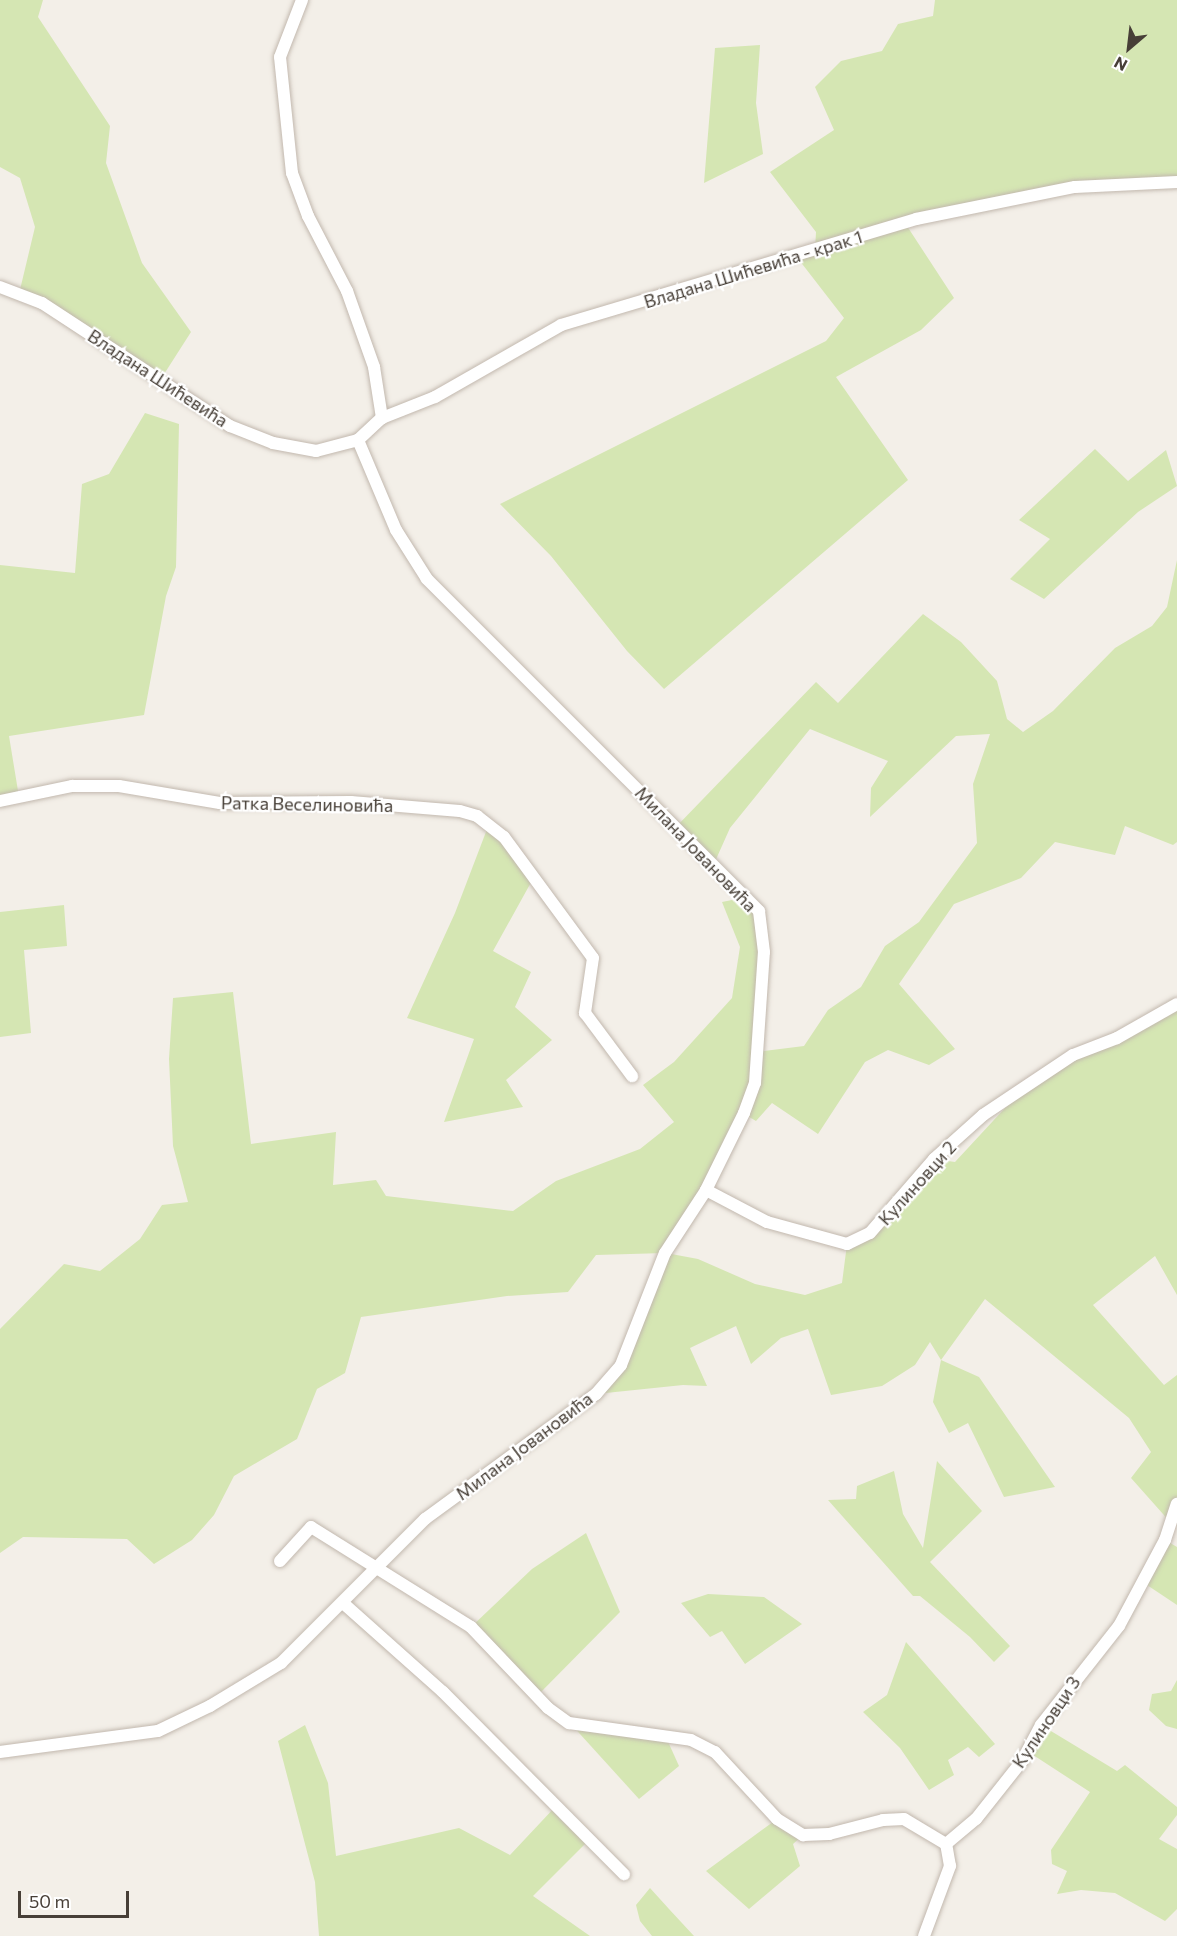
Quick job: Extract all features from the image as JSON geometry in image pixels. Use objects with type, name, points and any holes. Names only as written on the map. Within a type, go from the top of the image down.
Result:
[{"type":"street","points":[[302,0],[280,57],[292,173],[308,216],[347,291],[374,367],[381,418]]},
{"type":"street","name":"Владана Шићевића - крак 1","points":[[358,440],[381,418],[435,397],[561,325],[916,219],[1075,187],[1177,182]]},
{"type":"street","name":"Владана Шићевића","points":[[0,287],[42,303],[230,426],[273,443],[316,451],[358,440]]},
{"type":"street","name":"Милана Јовановића","points":[[0,1752],[159,1731],[210,1706],[280,1663],[343,1603],[372,1568],[425,1519],[551,1430],[596,1394],[615,1372],[635,1335],[665,1253],[706,1190],[744,1113],[755,1083],[764,952],[759,911],[427,579],[396,530],[358,440]]},
{"type":"street","name":"Ратка Веселиновића","points":[[0,801],[72,786],[119,786],[220,803],[351,802],[460,811],[477,816],[504,837],[593,958],[585,1013],[632,1076]]},
{"type":"street","name":"Кулиновци 2","points":[[706,1190],[767,1222],[847,1244],[870,1233],[934,1159],[983,1115],[1073,1055],[1117,1038],[1177,1004]]},
{"type":"street","name":"Кулиновци 3","points":[[946,1844],[976,1819],[1004,1784],[1067,1688],[1119,1626],[1165,1540],[1177,1504]]},
{"type":"street","points":[[280,1561],[311,1527],[372,1568],[471,1628],[548,1708],[570,1723],[691,1740],[715,1752],[777,1819],[803,1834],[829,1834],[883,1820],[904,1819],[946,1844],[950,1866],[924,1936]]},
{"type":"street","points":[[343,1603],[443,1692],[624,1874]]},
{"type":"green space","points":[[0,0],[43,0],[38,17],[110,126],[106,163],[142,263],[191,332],[159,382],[19,294],[35,227],[20,178],[0,167]]},
{"type":"green space","points":[[935,0],[1177,0],[1177,182],[1075,187],[905,223],[954,298],[921,330],[836,377],[908,480],[664,689],[627,651],[551,556],[500,504],[826,341],[844,318],[796,256],[815,250],[816,232],[770,172],[834,130],[815,87],[841,61],[882,51],[898,24],[933,16]]},
{"type":"green space","points":[[760,45],[756,103],[763,154],[704,183],[715,48]]},
{"type":"green space","points":[[145,413],[179,424],[176,567],[166,596],[144,715],[9,736],[19,797],[0,801],[0,565],[75,573],[82,484],[109,474]]},
{"type":"green space","points":[[1095,449],[1128,481],[1166,450],[1177,486],[1138,512],[1044,599],[1010,579],[1050,539],[1019,520]]},
{"type":"green space","points":[[1177,560],[1177,842],[1173,845],[1125,826],[1115,855],[1055,842],[1021,878],[954,904],[899,984],[955,1049],[929,1065],[888,1050],[865,1062],[818,1134],[772,1103],[756,1121],[744,1114],[666,1253],[698,1259],[755,1284],[805,1295],[842,1283],[847,1244],[870,1233],[934,1159],[955,1162],[1030,1081],[1177,1004],[1177,1295],[1155,1256],[1093,1305],[1164,1385],[1177,1375],[1177,1504],[1171,1523],[1131,1478],[1151,1452],[1129,1418],[985,1299],[941,1360],[930,1342],[915,1365],[882,1386],[831,1395],[808,1329],[781,1338],[751,1364],[736,1326],[690,1348],[707,1386],[683,1385],[596,1394],[621,1365],[665,1253],[596,1255],[568,1292],[507,1296],[361,1317],[345,1373],[317,1389],[297,1439],[234,1476],[214,1515],[192,1540],[154,1564],[127,1539],[23,1537],[0,1553],[0,1329],[64,1264],[100,1271],[140,1239],[162,1205],[188,1202],[173,1146],[169,1059],[173,998],[233,992],[251,1144],[336,1132],[333,1185],[376,1180],[386,1196],[513,1211],[556,1181],[640,1149],[674,1122],[643,1085],[674,1062],[732,998],[740,947],[722,902],[747,897],[759,911],[757,1052],[804,1046],[828,1010],[861,987],[885,946],[919,922],[977,843],[973,784],[990,734],[956,736],[870,817],[871,788],[888,761],[810,729],[730,828],[713,866],[674,829],[816,682],[838,703],[923,614],[961,642],[997,681],[1007,719],[1023,732],[1053,711],[1115,648],[1152,626],[1167,607]]},
{"type":"green space","points":[[489,824],[534,877],[493,951],[531,972],[515,1007],[552,1040],[506,1080],[523,1107],[444,1122],[474,1039],[407,1018],[455,913]]},
{"type":"green space","points":[[64,905],[67,946],[24,950],[31,1033],[0,1037],[0,912]]},
{"type":"green space","points":[[941,1360],[979,1377],[1055,1487],[1004,1497],[968,1423],[949,1433],[933,1402]]},
{"type":"green space","points":[[937,1461],[982,1511],[930,1562],[1010,1646],[994,1662],[970,1637],[920,1596],[913,1596],[828,1500],[856,1499],[857,1486],[894,1471],[903,1514],[923,1548]]},
{"type":"green space","points":[[586,1533],[620,1612],[537,1696],[471,1627],[532,1569]]},
{"type":"green space","points":[[1165,1540],[1177,1547],[1177,1605],[1141,1581]]},
{"type":"green space","points":[[708,1594],[764,1597],[802,1624],[745,1664],[722,1631],[710,1637],[681,1603]]},
{"type":"green space","points":[[906,1642],[995,1744],[979,1757],[968,1747],[948,1760],[954,1775],[929,1790],[900,1748],[863,1712],[887,1695]]},
{"type":"green space","points":[[1177,1680],[1177,1729],[1166,1726],[1149,1710],[1152,1694],[1171,1691]]},
{"type":"green space","points":[[570,1723],[665,1735],[679,1766],[639,1799]]},
{"type":"green space","points":[[305,1725],[328,1783],[336,1856],[459,1828],[510,1855],[556,1806],[589,1840],[533,1896],[590,1936],[319,1936],[315,1882],[278,1741]]},
{"type":"green space","points":[[1041,1725],[1117,1771],[1125,1765],[1177,1807],[1177,1815],[1159,1839],[1177,1849],[1177,1909],[1165,1921],[1115,1893],[1081,1890],[1057,1894],[1067,1871],[1052,1864],[1051,1850],[1090,1792],[1027,1751]]},
{"type":"green space","points":[[777,1819],[803,1835],[793,1844],[800,1866],[749,1909],[706,1871]]},
{"type":"green space","points":[[650,1888],[694,1936],[652,1936],[640,1921],[636,1905]]}]
